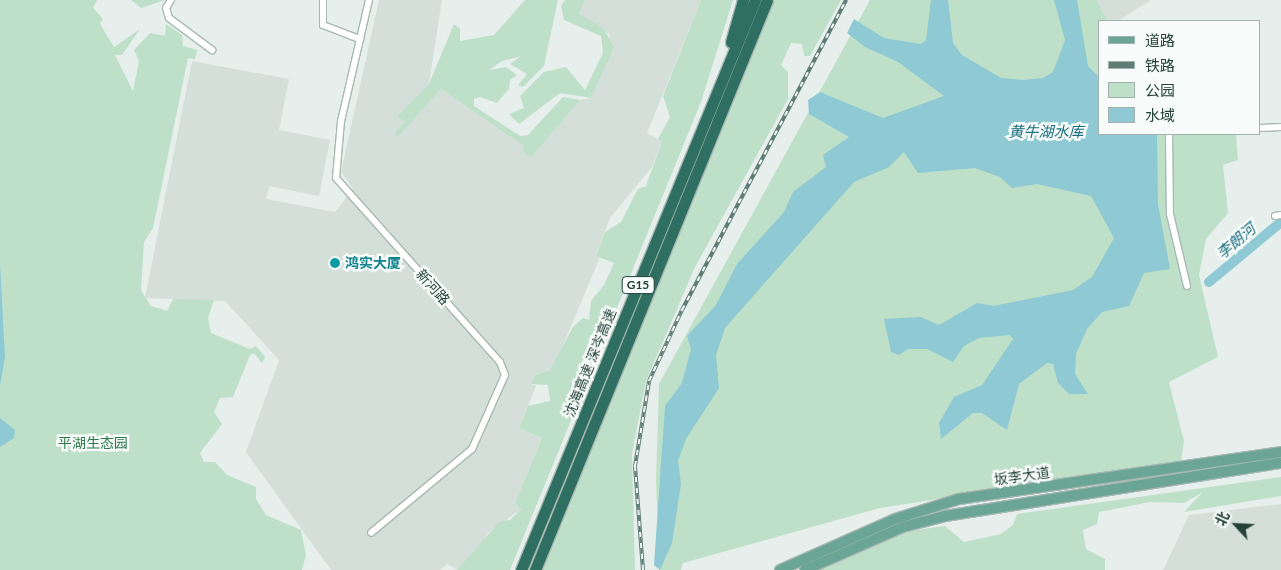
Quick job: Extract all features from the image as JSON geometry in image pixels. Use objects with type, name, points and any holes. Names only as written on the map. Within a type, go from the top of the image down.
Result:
[{"type":"highway","points":[[685,172],[743,0]]},
{"type":"highway","name":"沈海高速 深岑高速","points":[[522,570],[755,0]]},
{"type":"highway","name":"沈海高速 深岑高速","points":[[535,570],[767,0]]},
{"type":"main road","name":"坂李大道","points":[[780,570],[895,519],[959,499],[1281,452]]},
{"type":"main road","name":"坂李大道","points":[[805,570],[903,527],[945,516],[1281,463]]},
{"type":"street","points":[[171,0],[166,8],[168,18],[212,50]]},
{"type":"street","points":[[322,0],[323,25],[360,39]]},
{"type":"street","name":"新河路","points":[[369,0],[341,121],[336,178],[500,362],[505,375],[472,448],[371,533]]},
{"type":"street","points":[[1261,128],[1281,127]]},
{"type":"street","points":[[1169,135],[1170,214],[1187,286]]},
{"type":"shaded area","points":[[379,0],[442,0],[429,84],[397,116],[404,122],[398,137],[441,89],[524,146],[531,158],[580,100],[591,98],[610,35],[579,14],[585,0],[701,0],[647,133],[662,142],[652,167],[610,218],[596,255],[600,257],[556,362],[550,370],[535,375],[531,384],[536,386],[519,428],[542,438],[515,503],[521,509],[487,534],[480,548],[457,570],[447,564],[440,570],[331,570],[246,452],[279,360],[225,301],[145,298],[192,61],[289,79],[279,130],[330,140],[319,196],[269,186],[266,199],[335,212],[353,189],[341,172]]},
{"type":"shaded area","points":[[1097,0],[1151,0],[1120,20],[1107,20]]},
{"type":"shaded area","points":[[1281,504],[1281,570],[1163,570],[1189,515]]},
{"type":"green space","name":"平湖生态园","points":[[0,0],[97,0],[93,8],[103,19],[100,24],[114,47],[140,29],[122,55],[115,55],[133,91],[139,61],[134,50],[150,33],[165,36],[166,24],[182,35],[183,46],[197,50],[195,59],[188,58],[153,228],[144,242],[141,290],[151,306],[167,311],[173,299],[214,300],[208,318],[211,333],[250,349],[256,346],[265,357],[262,363],[254,353],[250,355],[233,397],[220,398],[214,412],[222,424],[200,453],[204,462],[215,462],[227,475],[256,487],[256,499],[266,515],[301,530],[306,555],[302,570],[0,570]]},
{"type":"green space","points":[[131,0],[165,0],[141,8]]},
{"type":"green space","points":[[525,0],[558,0],[544,66],[523,87],[518,85],[527,74],[510,64],[521,56],[502,61],[489,70],[506,67],[517,75],[510,80],[509,89],[497,103],[480,97],[474,99],[474,106],[520,136],[528,135],[563,97],[580,100],[531,158],[523,151],[524,146],[441,89],[398,137],[395,133],[404,122],[397,116],[429,84],[454,24],[460,29],[460,41],[494,35]]},
{"type":"green space","points":[[565,0],[585,0],[579,14],[603,28],[614,47],[591,98],[560,93],[519,124],[509,114],[524,108],[520,96],[544,72],[566,67],[585,90],[603,53],[601,36],[564,20],[561,6]]},
{"type":"green space","points":[[701,0],[733,0],[701,102],[510,570],[457,570],[500,521],[510,520],[521,509],[515,503],[542,438],[519,428],[528,406],[550,401],[548,385],[531,384],[535,375],[550,370],[573,327],[583,318],[589,320],[591,301],[604,285],[614,263],[596,256],[605,232],[621,222],[638,189],[646,186],[662,142],[658,139],[670,117],[663,96]]},
{"type":"green space","points":[[773,0],[841,0],[810,56],[804,56],[802,44],[791,43],[781,65],[788,72],[788,99],[695,267],[646,381],[632,454],[635,570],[542,570]]},
{"type":"green space","points":[[870,0],[1097,0],[1107,20],[1098,20],[1098,135],[1236,135],[1238,160],[1223,165],[1228,213],[1206,239],[1199,275],[1218,357],[1169,382],[1184,441],[1181,461],[880,508],[683,563],[681,570],[660,570],[656,482],[659,384]]},
{"type":"green space","points":[[1281,477],[1281,496],[1184,512],[1203,492],[1184,503],[1150,502],[1099,512],[1097,524],[1083,530],[1086,549],[1105,559],[1105,570],[815,570],[883,539],[916,530],[945,526],[964,542],[1001,534],[1013,525],[1017,514]]},
{"type":"water","name":"黄牛湖水库","points":[[931,0],[948,0],[953,43],[962,55],[1001,78],[1023,80],[1043,78],[1053,72],[1065,40],[1054,0],[1077,0],[1088,66],[1098,76],[1098,135],[1157,135],[1158,204],[1170,269],[1144,273],[1129,306],[1102,312],[1087,329],[1076,354],[1075,374],[1088,394],[1069,394],[1058,383],[1053,364],[1047,363],[1019,384],[1007,430],[982,413],[973,413],[941,439],[939,423],[954,397],[982,385],[1013,339],[1010,335],[979,338],[964,346],[953,362],[927,349],[908,349],[899,355],[891,352],[884,319],[921,317],[939,325],[977,303],[993,306],[1073,290],[1092,277],[1114,238],[1091,196],[1037,184],[1012,188],[1000,177],[975,168],[918,173],[904,152],[889,167],[854,182],[725,328],[716,355],[719,388],[686,439],[678,461],[681,484],[672,543],[660,570],[654,565],[665,406],[682,383],[691,349],[687,336],[716,305],[737,264],[784,212],[793,192],[826,167],[823,155],[849,137],[809,114],[808,100],[820,92],[883,118],[944,96],[898,62],[865,47],[847,33],[854,19],[884,38],[921,44],[926,40]]},
{"type":"water","points":[[0,263],[5,357],[0,386]]},
{"type":"water","points":[[0,418],[15,430],[14,438],[0,447]]},
{"type":"waterway","name":"李朗河","points":[[1209,282],[1281,222]]},
{"type":"railway","points":[[643,570],[635,466],[649,381],[682,310],[846,0]]},
{"type":"place","name":"鸿实大厦","points":[[335,263]]}]
